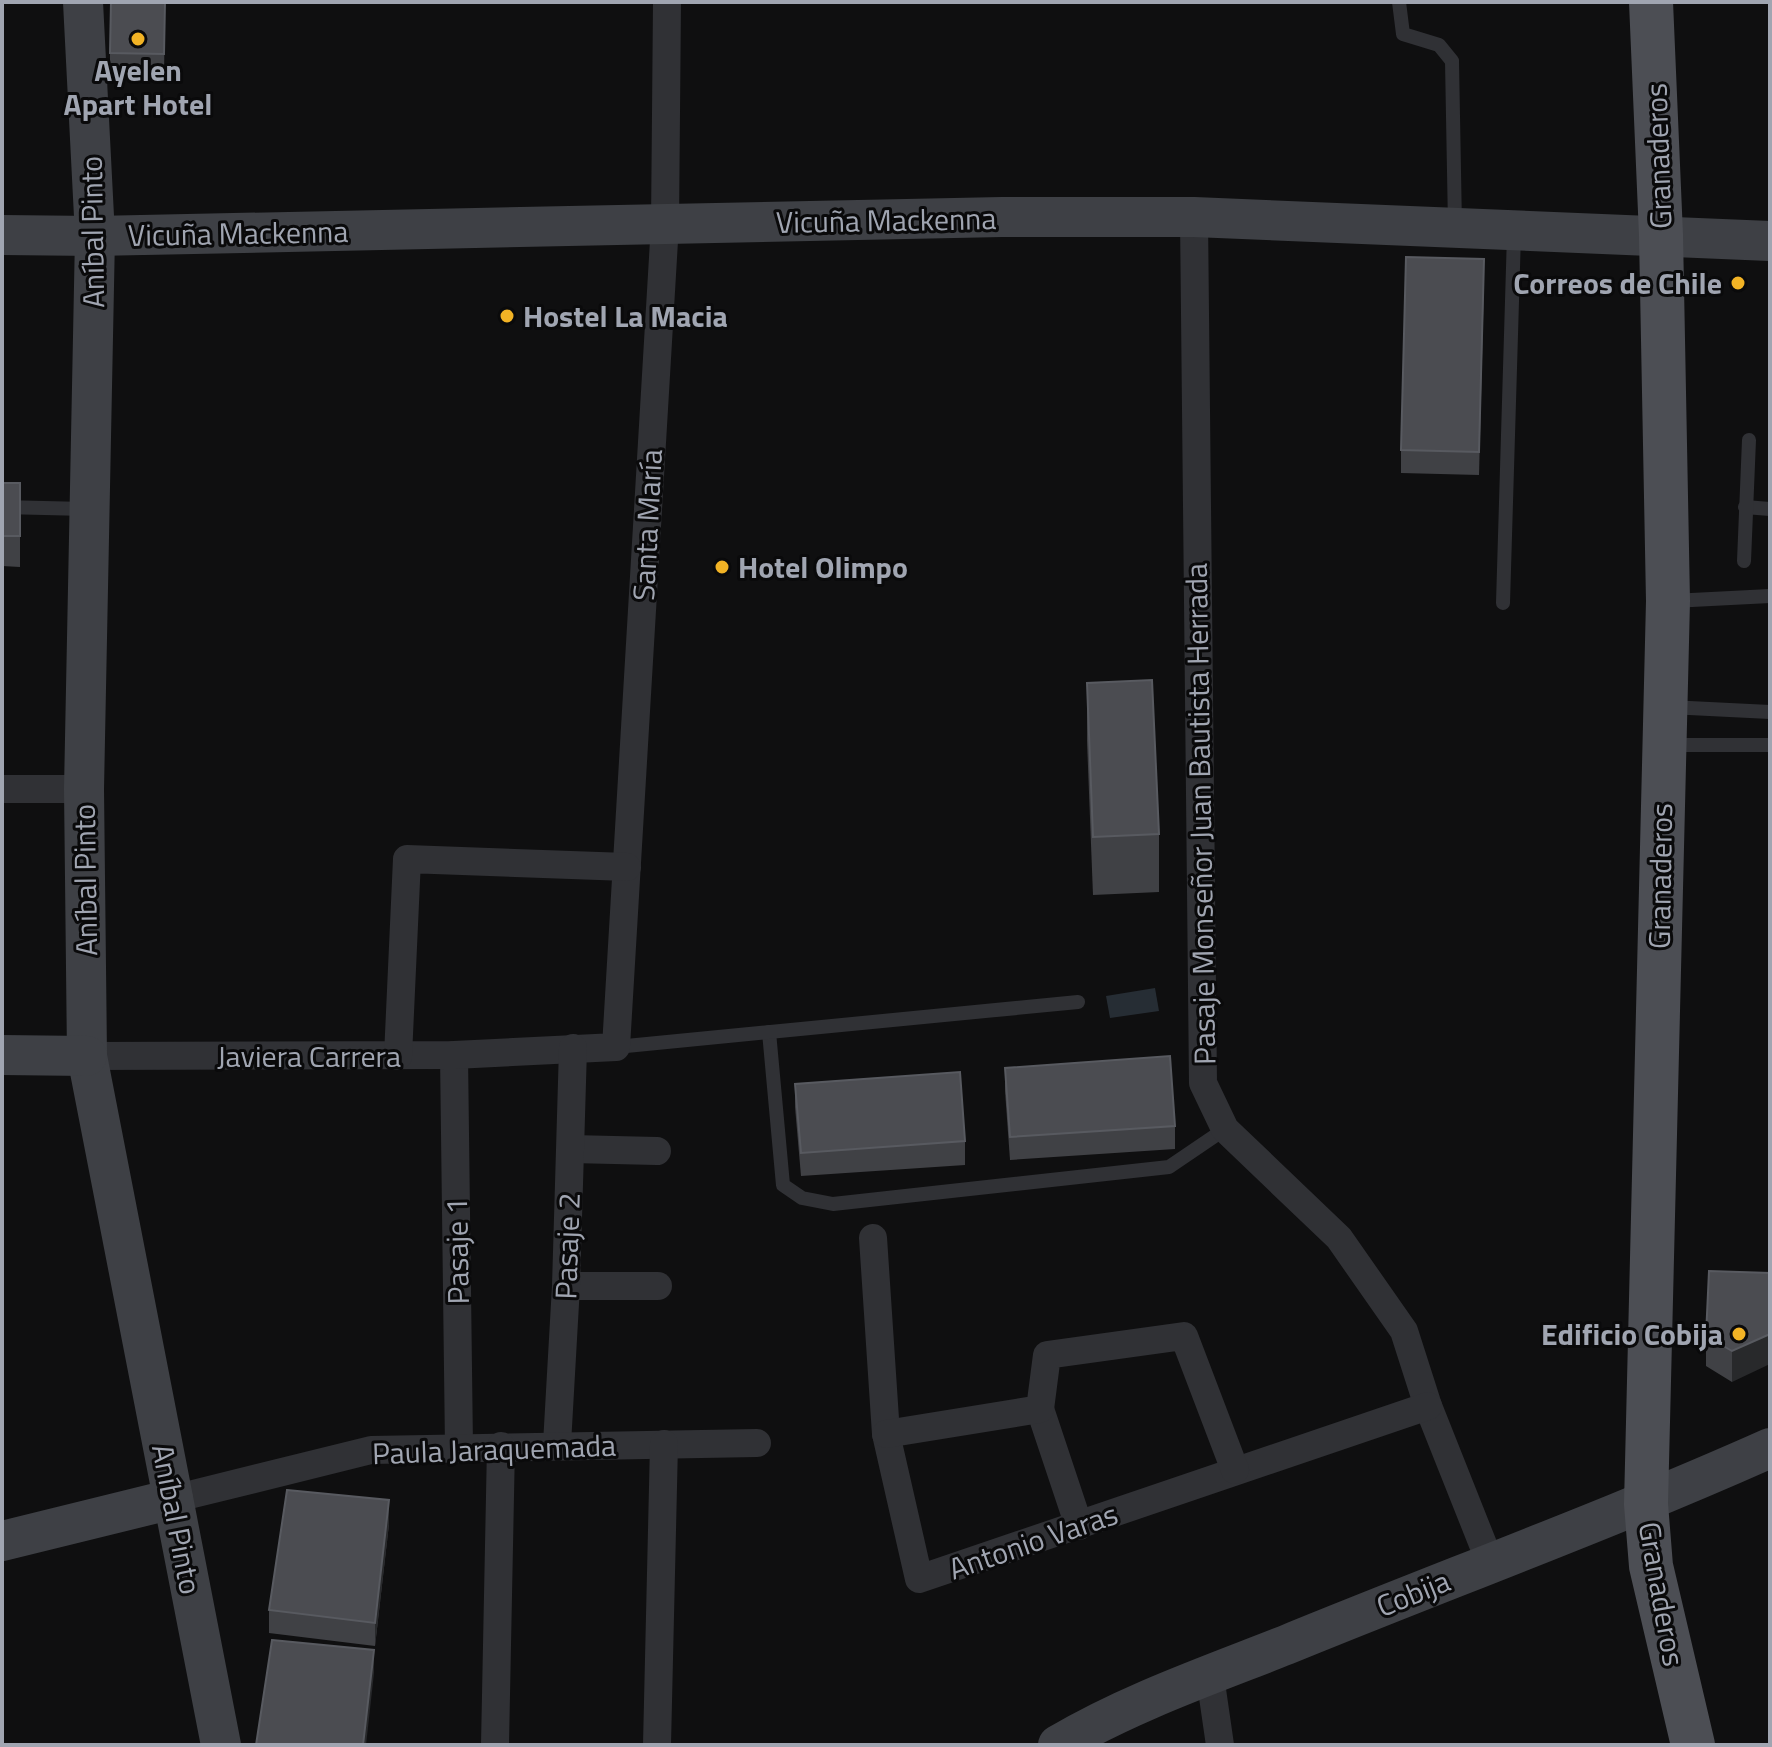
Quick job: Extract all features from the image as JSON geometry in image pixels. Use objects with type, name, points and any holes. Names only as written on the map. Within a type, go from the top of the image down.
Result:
[{"type":"main road","name":"Granaderos","points":[[1651,2],[1661,235],[1668,601],[1646,1504],[1651,1566],[1693,1745]]},
{"type":"street","name":"Aníbal Pinto","points":[[83,2],[95,236],[84,789],[87,1056],[221,1745]]},
{"type":"street","name":"Santa María","points":[[616,1047],[665,224],[667,2]]},
{"type":"street","name":"Vicuña Mackenna","points":[[2,235],[95,236],[1194,217],[1770,241]]},
{"type":"street","name":"Pasaje Monseñor Juan Bautista Herrada","points":[[1194,217],[1203,1083],[1225,1129],[1339,1238],[1404,1331],[1428,1406],[1490,1562]]},
{"type":"street","points":[[2,789],[84,789]]},
{"type":"street","points":[[398,1056],[407,859],[627,867]]},
{"type":"street","name":"Javiera Carrera","points":[[2,1055],[398,1056],[616,1047]]},
{"type":"street","name":"Pasaje 2","points":[[557,1444],[566,1286],[573,1048]]},
{"type":"street","name":"Pasaje 1","points":[[454,1055],[459,1447]]},
{"type":"street","points":[[571,1149],[657,1151]]},
{"type":"street","name":"Antonio Varas","points":[[873,1238],[886,1434],[919,1579],[1428,1406]]},
{"type":"street","points":[[566,1286],[658,1286]]},
{"type":"street","points":[[1079,1526],[1040,1409],[1047,1355],[1184,1336],[1235,1470]]},
{"type":"street","points":[[886,1434],[1040,1409]]},
{"type":"street","name":"Paula Jaraquemada","points":[[2,1541],[371,1450],[557,1444],[757,1443]]},
{"type":"street","points":[[657,1745],[664,1444]]},
{"type":"street","points":[[495,1745],[501,1446]]},
{"type":"street","name":"Cobija","points":[[1058,1745],[1084,1730],[1210,1676],[1490,1562],[1646,1504],[1770,1448]]},
{"type":"street","points":[[1210,1676],[1220,1745]]},
{"type":"lane","points":[[1399,2],[1403,34],[1439,45],[1452,61],[1455,227]]},
{"type":"lane","points":[[1503,603],[1514,229]]},
{"type":"lane","points":[[1744,561],[1749,440]]},
{"type":"lane","points":[[2,507],[90,509]]},
{"type":"lane","points":[[1745,507],[1770,509]]},
{"type":"lane","points":[[1668,601],[1770,596]]},
{"type":"lane","points":[[1664,726],[1770,712]]},
{"type":"lane","points":[[1664,726],[1770,745]]},
{"type":"lane","points":[[616,1047],[1078,1002]]},
{"type":"lane","points":[[769,1032],[783,1185],[802,1198],[833,1204],[1169,1167],[1225,1129]]},
{"type":"shaded area","points":[[1155,988],[1159,1011],[1110,1018],[1106,996]]},
{"type":"building","name":"Ayelen Apart Hotel","points":[[111,2],[165,2],[164,54],[110,53]]},
{"type":"building","points":[[1406,257],[1484,259],[1479,452],[1401,450]]},
{"type":"building","points":[[2,483],[20,483],[20,536],[2,536]]},
{"type":"building","points":[[1152,680],[1159,834],[1093,837],[1087,683]]},
{"type":"building","points":[[1170,1056],[1175,1126],[1010,1137],[1005,1068]]},
{"type":"building","points":[[960,1072],[965,1141],[801,1153],[795,1084]]},
{"type":"building","points":[[1709,1271],[1770,1273],[1770,1334],[1732,1351],[1706,1336]]},
{"type":"building","points":[[287,1490],[389,1500],[375,1623],[269,1610]]},
{"type":"building","points":[[272,1640],[374,1650],[363,1745],[256,1745]]},
{"type":"place","name":"Ayelen Apart Hotel","points":[[138,39]]},
{"type":"place","name":"Correos de Chile","points":[[1738,283]]},
{"type":"place","name":"Hostel La Macia","points":[[507,316]]},
{"type":"place","name":"Hotel Olimpo","points":[[722,567]]},
{"type":"place","name":"Edificio Cobija","points":[[1739,1334]]}]
